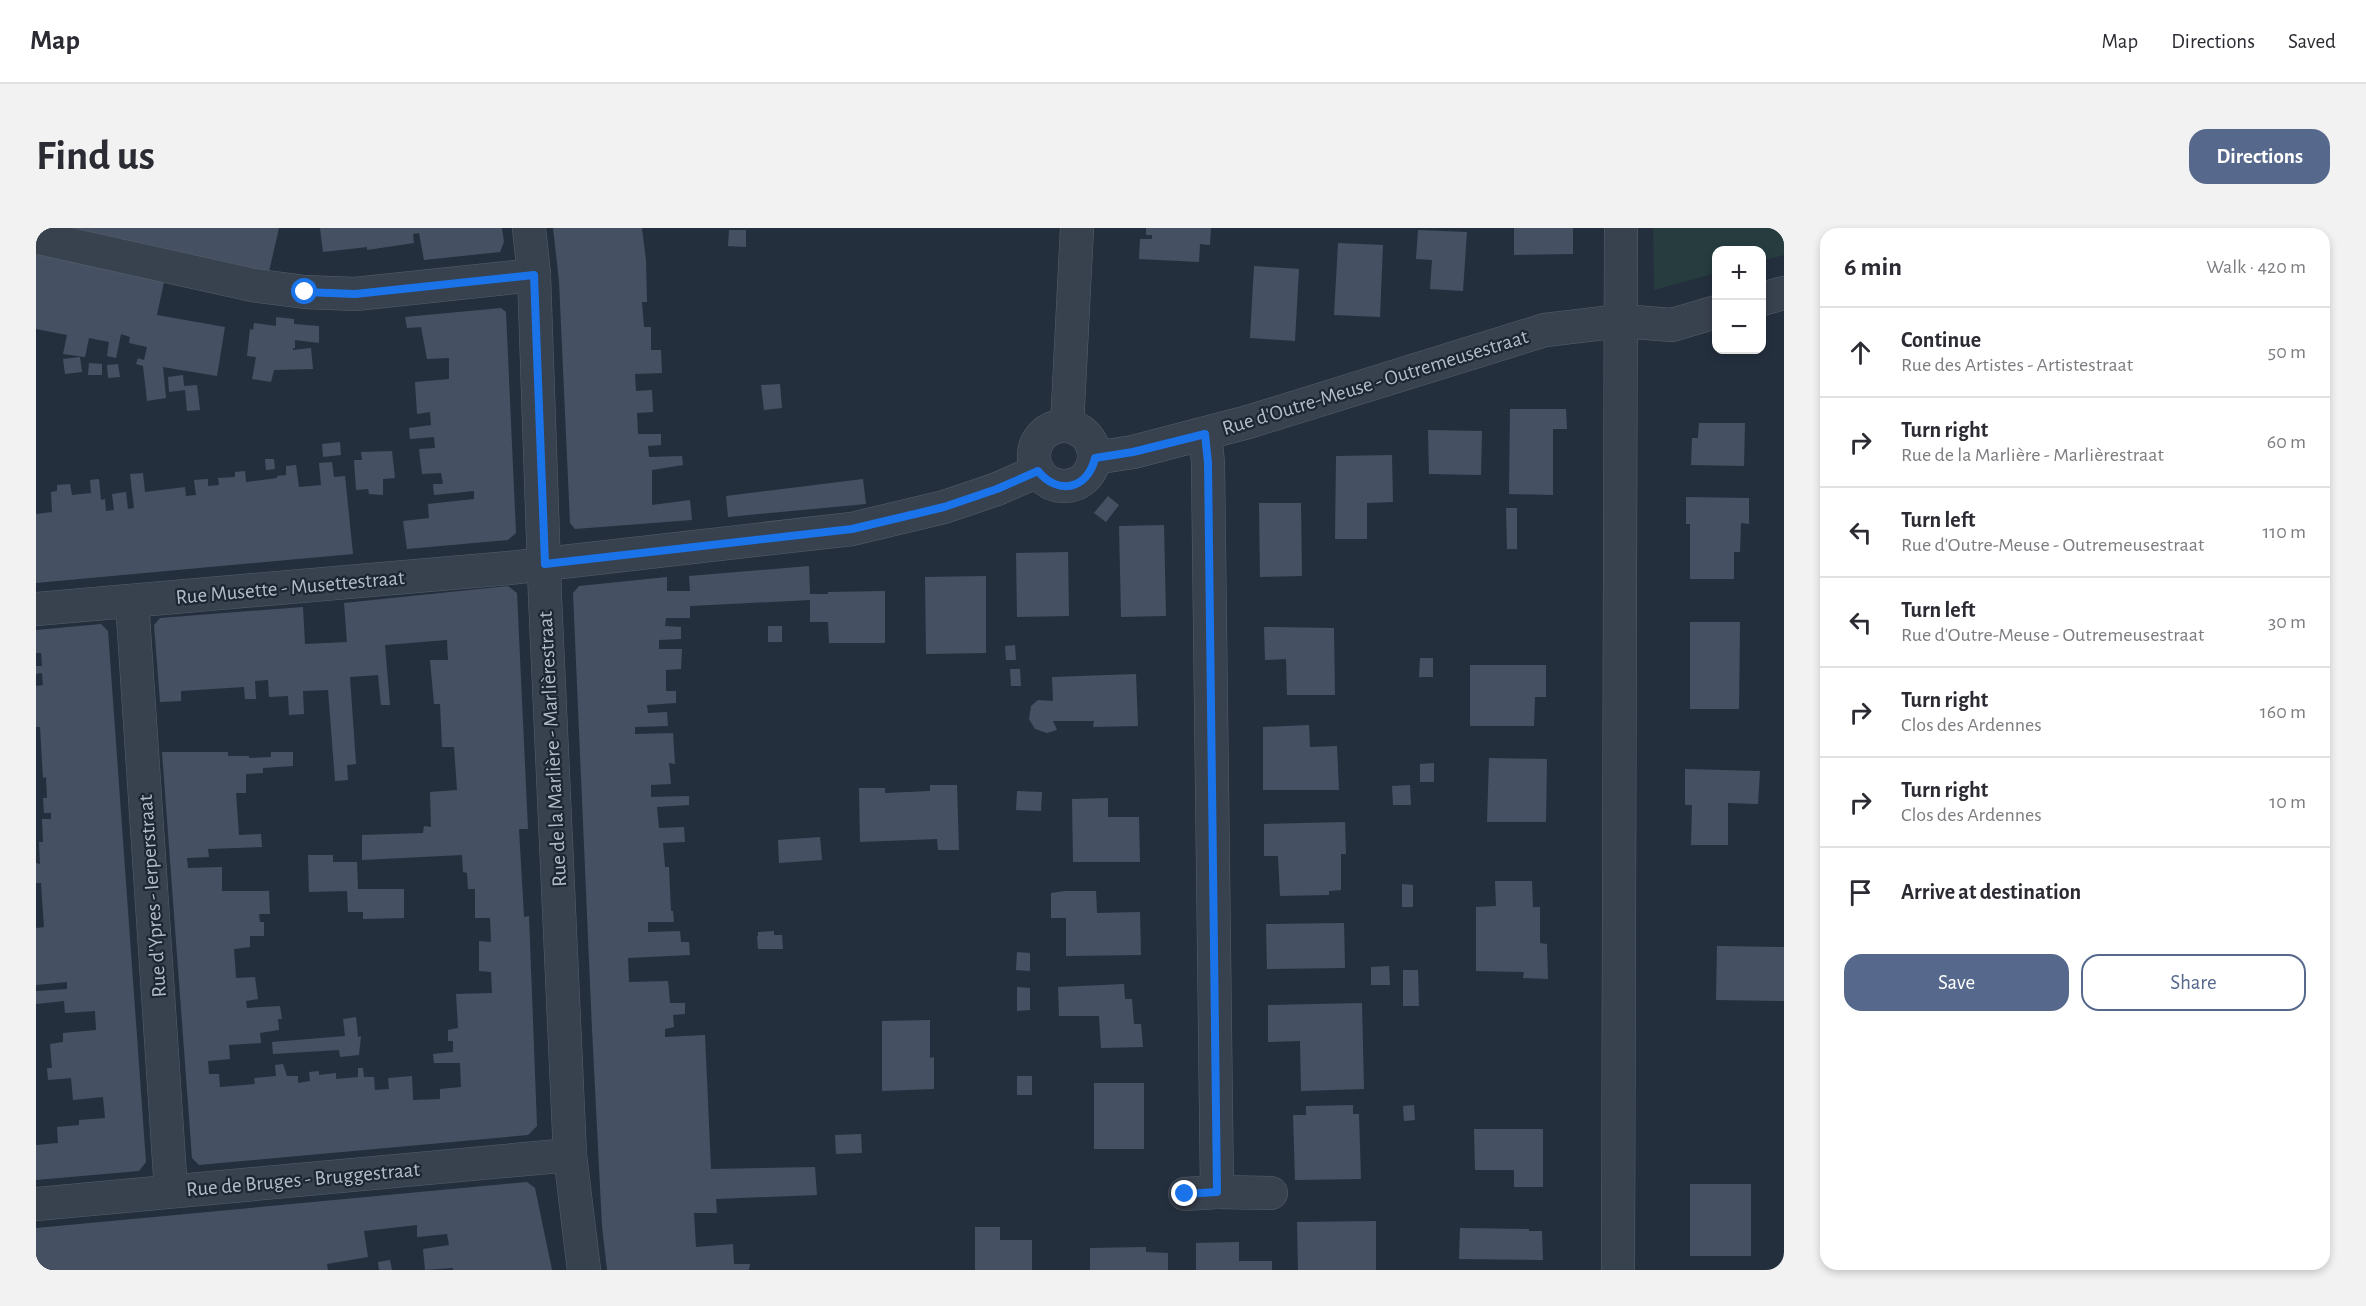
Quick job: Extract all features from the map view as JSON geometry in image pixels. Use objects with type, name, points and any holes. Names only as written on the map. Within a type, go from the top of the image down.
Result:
[{"type":"street","name":"Rue de la Marlière - Marlièrestraat","points":[[529,228],[534,275],[570,1155],[584,1270]]},
{"type":"street","points":[[1066,426],[1077,228]]},
{"type":"street","points":[[1618,1270],[1621,228]]},
{"type":"street","points":[[36,237],[252,285],[305,292],[355,294],[534,275]]},
{"type":"street","points":[[1766,298],[1784,293]]},
{"type":"street","name":"Rue d'Outre-Meuse - Outremeusestraat","points":[[1095,458],[1133,452],[1205,434],[1545,330],[1621,321],[1672,325],[1712,313]]},
{"type":"street","points":[[1066,426],[1083,433],[1090,440],[1095,458],[1088,475],[1071,486],[1053,484],[1038,471],[1035,454],[1042,436],[1058,427],[1066,426]]},
{"type":"street","points":[[1205,434],[1208,463],[1217,1192]]},
{"type":"street","points":[[545,564],[852,529],[944,507],[997,489],[1038,471]]},
{"type":"street","name":"Rue Musette - Musettestraat","points":[[36,609],[545,564]]},
{"type":"street","name":"Rue d'Ypres - Ierperstraat","points":[[132,601],[171,1191]]},
{"type":"street","name":"Rue de Bruges - Bruggestraat","points":[[36,1204],[570,1155]]},
{"type":"street","points":[[1185,1194],[1271,1193]]},
{"type":"green space","points":[[1653,228],[1784,228],[1784,255],[1766,260],[1766,246],[1712,246],[1712,274],[1654,290]]},
{"type":"building","points":[[53,228],[279,228],[268,276]]},
{"type":"building","points":[[320,228],[502,228],[504,242],[500,252],[424,260],[419,233],[413,234],[414,243],[367,250],[367,247],[323,252]]},
{"type":"building","points":[[553,228],[642,228],[647,302],[642,302],[644,327],[651,327],[651,350],[661,350],[662,373],[635,374],[636,391],[652,390],[653,412],[637,413],[638,434],[661,434],[661,445],[648,446],[649,457],[682,456],[683,465],[652,470],[652,505],[690,500],[692,520],[575,529],[570,523],[559,281]]},
{"type":"building","points":[[1146,228],[1211,228],[1210,245],[1200,244],[1199,262],[1139,259],[1140,239],[1152,239],[1152,235],[1146,235]]},
{"type":"building","points":[[1514,228],[1573,228],[1573,254],[1514,255]]},
{"type":"building","points":[[729,230],[746,230],[746,247],[728,246]]},
{"type":"building","points":[[1418,230],[1467,232],[1463,291],[1430,289],[1432,260],[1416,259]]},
{"type":"building","points":[[1338,243],[1383,245],[1380,317],[1334,315]]},
{"type":"building","points":[[36,249],[165,277],[157,315],[225,327],[217,376],[163,367],[166,398],[147,401],[143,366],[136,364],[138,358],[144,360],[147,347],[129,343],[130,337],[121,334],[116,358],[107,356],[109,342],[89,338],[85,357],[63,354],[67,335],[36,329]]},
{"type":"building","points":[[1254,266],[1299,269],[1295,341],[1250,338]]},
{"type":"building","points":[[501,308],[506,312],[516,533],[508,540],[407,549],[403,521],[429,518],[428,504],[474,499],[474,491],[434,495],[433,484],[443,484],[441,473],[422,474],[419,449],[435,448],[434,437],[410,439],[409,428],[431,425],[430,412],[417,414],[415,382],[449,379],[449,358],[427,359],[421,327],[407,328],[405,317]]},
{"type":"building","points":[[276,317],[294,319],[294,324],[319,326],[319,343],[295,340],[295,348],[293,348],[293,350],[311,348],[313,369],[274,370],[271,382],[252,379],[256,357],[247,356],[250,329],[253,330],[254,323],[276,326]]},
{"type":"building","points":[[80,357],[82,372],[65,374],[63,359]]},
{"type":"building","points":[[89,363],[102,364],[102,375],[88,375]]},
{"type":"building","points":[[118,364],[120,377],[108,378],[107,365]]},
{"type":"building","points":[[183,375],[184,386],[197,385],[200,410],[187,411],[185,390],[169,392],[168,377]]},
{"type":"building","points":[[780,384],[782,408],[764,410],[761,385]]},
{"type":"building","points":[[1510,409],[1566,409],[1567,429],[1553,429],[1553,495],[1509,494]]},
{"type":"building","points":[[1699,423],[1745,423],[1744,466],[1691,465],[1692,438],[1698,438]]},
{"type":"building","points":[[1428,430],[1482,431],[1481,475],[1429,474]]},
{"type":"building","points":[[340,442],[341,455],[323,457],[322,444]]},
{"type":"building","points":[[392,451],[395,478],[383,479],[383,495],[369,494],[368,489],[356,490],[354,460],[362,460],[361,452]]},
{"type":"building","points":[[1392,455],[1393,502],[1367,503],[1367,539],[1335,539],[1336,456]]},
{"type":"building","points":[[265,459],[274,459],[275,469],[266,470]]},
{"type":"building","points":[[332,462],[334,477],[345,476],[353,554],[36,583],[36,514],[52,512],[51,492],[57,491],[57,485],[70,484],[72,495],[91,493],[90,480],[99,479],[101,500],[105,499],[106,511],[114,510],[112,494],[126,492],[128,509],[134,508],[130,474],[143,473],[145,492],[185,487],[186,496],[196,495],[194,480],[208,479],[208,486],[219,485],[218,478],[235,477],[235,472],[245,471],[246,482],[277,478],[277,476],[286,475],[286,466],[296,465],[299,487],[321,485],[319,463]]},
{"type":"building","points":[[863,479],[866,504],[728,517],[726,496]]},
{"type":"building","points":[[1108,496],[1119,505],[1106,522],[1094,513]]},
{"type":"building","points":[[1686,497],[1749,498],[1749,524],[1741,523],[1740,552],[1734,552],[1734,579],[1690,579],[1690,524],[1686,524]]},
{"type":"building","points":[[1259,503],[1301,503],[1302,576],[1260,577]]},
{"type":"building","points":[[1506,508],[1517,508],[1517,549],[1507,549]]},
{"type":"building","points":[[1164,525],[1166,616],[1121,617],[1119,526]]},
{"type":"building","points":[[1068,552],[1069,616],[1017,617],[1016,553]]},
{"type":"building","points":[[809,566],[810,594],[885,591],[885,643],[829,643],[828,622],[810,622],[810,600],[690,606],[690,618],[666,618],[665,626],[681,627],[681,639],[659,640],[659,649],[682,649],[681,669],[666,670],[666,691],[676,691],[676,703],[647,705],[648,713],[667,712],[668,726],[635,727],[635,734],[673,733],[675,764],[669,763],[671,784],[651,785],[651,797],[689,796],[689,805],[657,807],[659,828],[684,827],[685,842],[663,843],[665,867],[669,867],[671,911],[673,911],[674,922],[648,922],[648,932],[680,931],[681,942],[689,942],[690,955],[628,958],[629,982],[668,981],[670,1003],[685,1003],[685,1014],[673,1015],[674,1027],[665,1029],[665,1037],[705,1035],[711,1169],[815,1167],[817,1195],[716,1199],[717,1213],[694,1213],[696,1247],[733,1244],[734,1264],[750,1264],[749,1270],[607,1270],[602,1226],[592,1029],[573,593],[579,586],[667,577],[667,591],[690,591],[689,576]]},
{"type":"building","points":[[986,576],[986,653],[926,654],[925,577]]},
{"type":"building","points":[[508,586],[517,593],[528,829],[519,829],[524,917],[529,916],[537,1126],[528,1135],[199,1165],[192,1158],[162,752],[228,752],[228,756],[249,756],[249,758],[271,757],[271,752],[293,752],[293,766],[263,768],[263,773],[246,774],[246,793],[236,793],[239,835],[261,834],[262,847],[208,849],[209,857],[187,858],[188,868],[222,867],[222,891],[269,891],[270,914],[259,914],[260,922],[264,922],[264,936],[250,936],[250,947],[234,949],[236,978],[255,977],[258,999],[246,1001],[247,1008],[280,1006],[282,1019],[278,1019],[279,1030],[260,1033],[261,1043],[229,1045],[230,1059],[208,1061],[209,1074],[219,1074],[220,1087],[255,1084],[254,1078],[276,1076],[275,1065],[283,1064],[287,1076],[298,1076],[298,1083],[310,1081],[309,1072],[319,1071],[319,1075],[336,1073],[336,1079],[358,1077],[358,1068],[363,1068],[364,1077],[374,1077],[375,1090],[389,1089],[388,1078],[412,1076],[413,1100],[440,1099],[440,1089],[461,1087],[460,1063],[434,1063],[433,1054],[453,1052],[453,1041],[448,1041],[448,1030],[458,1028],[456,994],[492,993],[491,972],[479,971],[479,941],[491,942],[490,918],[475,918],[475,889],[468,889],[467,873],[463,872],[462,855],[362,860],[362,835],[423,833],[424,826],[431,827],[430,792],[457,790],[454,747],[442,747],[440,704],[434,704],[430,660],[448,660],[447,640],[385,645],[390,705],[381,705],[378,675],[350,677],[356,764],[347,765],[348,780],[335,781],[328,690],[303,691],[304,714],[289,715],[288,696],[269,697],[268,680],[255,681],[256,699],[245,699],[244,687],[181,691],[181,701],[160,702],[154,625],[160,618],[303,607],[305,644],[347,642],[344,603]]},
{"type":"building","points":[[1690,622],[1740,622],[1739,709],[1690,709]]},
{"type":"building","points":[[101,624],[108,631],[146,1162],[139,1171],[36,1180],[36,1145],[58,1143],[57,1127],[79,1125],[79,1120],[105,1118],[103,1097],[73,1100],[71,1078],[48,1080],[47,1068],[52,1068],[50,1044],[63,1042],[63,1033],[96,1030],[95,1011],[65,1013],[64,1001],[36,1004],[36,991],[67,989],[67,982],[36,985],[36,928],[44,927],[41,883],[36,883],[36,863],[40,864],[39,842],[43,842],[42,819],[51,819],[51,813],[44,813],[43,798],[47,798],[46,777],[43,778],[40,727],[36,727],[36,686],[43,685],[42,673],[36,674],[36,666],[42,666],[41,653],[36,653],[36,630]]},
{"type":"building","points":[[768,626],[782,626],[782,642],[768,642]]},
{"type":"building","points":[[1264,627],[1334,628],[1335,695],[1287,695],[1286,659],[1265,660]]},
{"type":"building","points":[[1015,645],[1016,660],[1006,660],[1005,646]]},
{"type":"building","points":[[1420,658],[1433,658],[1433,677],[1419,677]]},
{"type":"building","points":[[1470,665],[1546,665],[1546,697],[1535,697],[1534,726],[1470,726]]},
{"type":"building","points":[[1010,669],[1020,669],[1021,686],[1011,686]]},
{"type":"building","points":[[1136,674],[1138,726],[1093,727],[1094,721],[1053,721],[1057,730],[1047,733],[1035,729],[1029,719],[1031,706],[1038,700],[1053,701],[1052,677]]},
{"type":"building","points":[[1309,725],[1310,747],[1337,746],[1339,790],[1263,790],[1263,727]]},
{"type":"building","points":[[1489,758],[1547,759],[1546,822],[1487,822]]},
{"type":"building","points":[[1434,763],[1434,782],[1420,782],[1420,764]]},
{"type":"building","points":[[1685,769],[1760,771],[1758,804],[1728,803],[1728,845],[1691,845],[1692,805],[1685,805]]},
{"type":"building","points":[[930,785],[957,785],[959,850],[938,850],[937,839],[860,842],[859,788],[885,788],[885,793],[930,791]]},
{"type":"building","points":[[1410,785],[1411,805],[1393,805],[1392,786]]},
{"type":"building","points":[[1017,791],[1042,792],[1041,811],[1016,810]]},
{"type":"building","points":[[1108,798],[1108,817],[1139,817],[1140,862],[1073,862],[1072,799]]},
{"type":"building","points":[[1345,822],[1346,854],[1341,854],[1341,890],[1329,891],[1329,895],[1280,896],[1278,856],[1264,856],[1264,824]]},
{"type":"building","points":[[820,837],[822,860],[779,863],[778,840]]},
{"type":"building","points":[[308,855],[333,855],[333,862],[357,862],[358,889],[404,889],[404,918],[363,919],[363,912],[348,912],[347,891],[309,892]]},
{"type":"building","points":[[1495,881],[1532,881],[1533,907],[1540,907],[1540,943],[1547,944],[1548,979],[1523,978],[1524,972],[1476,971],[1476,907],[1496,906]]},
{"type":"building","points":[[1402,884],[1413,885],[1413,907],[1402,907]]},
{"type":"building","points":[[1096,891],[1097,913],[1140,912],[1141,955],[1066,956],[1066,918],[1051,918],[1051,893]]},
{"type":"building","points":[[1344,923],[1345,968],[1267,969],[1266,924]]},
{"type":"building","points":[[774,931],[774,935],[782,935],[783,949],[758,949],[758,932]]},
{"type":"building","points":[[1717,946],[1784,947],[1784,1001],[1716,1000]]},
{"type":"building","points":[[1017,952],[1030,953],[1030,971],[1016,970]]},
{"type":"building","points":[[1389,966],[1390,985],[1371,985],[1371,967]]},
{"type":"building","points":[[1403,970],[1418,970],[1419,1006],[1403,1006]]},
{"type":"building","points":[[1124,984],[1125,999],[1132,999],[1134,1024],[1141,1024],[1143,1047],[1101,1048],[1099,1016],[1059,1016],[1058,987]]},
{"type":"building","points":[[1017,987],[1030,988],[1030,1010],[1017,1011]]},
{"type":"building","points":[[1362,1003],[1364,1089],[1301,1091],[1300,1041],[1268,1042],[1268,1005]]},
{"type":"building","points":[[356,1017],[358,1037],[361,1036],[359,1055],[340,1057],[339,1050],[273,1054],[272,1042],[345,1036],[343,1019]]},
{"type":"building","points":[[930,1020],[930,1058],[934,1057],[934,1089],[882,1091],[882,1021]]},
{"type":"building","points":[[1017,1076],[1032,1076],[1032,1095],[1017,1095]]},
{"type":"building","points":[[1094,1083],[1144,1083],[1144,1149],[1094,1149]]},
{"type":"building","points":[[1353,1105],[1353,1114],[1359,1114],[1361,1179],[1295,1180],[1293,1115],[1306,1115],[1306,1106]]},
{"type":"building","points":[[1414,1105],[1415,1120],[1404,1121],[1403,1106]]},
{"type":"building","points":[[1474,1129],[1543,1129],[1543,1187],[1514,1187],[1514,1170],[1475,1170]]},
{"type":"building","points":[[861,1134],[862,1153],[836,1154],[835,1135]]},
{"type":"building","points":[[527,1182],[535,1188],[552,1270],[453,1270],[453,1268],[425,1270],[423,1249],[449,1245],[447,1234],[417,1237],[417,1225],[364,1231],[368,1257],[327,1264],[328,1270],[36,1270],[36,1228]]},
{"type":"building","points":[[1690,1184],[1751,1184],[1751,1256],[1690,1256]]},
{"type":"building","points":[[1376,1221],[1376,1270],[1298,1270],[1297,1222]]},
{"type":"building","points":[[975,1227],[1000,1227],[1000,1240],[1032,1240],[1032,1270],[975,1270]]},
{"type":"building","points":[[1460,1228],[1542,1231],[1543,1260],[1459,1259]]},
{"type":"building","points":[[1239,1242],[1239,1261],[1272,1261],[1272,1270],[1196,1270],[1196,1243]]},
{"type":"building","points":[[1146,1247],[1146,1252],[1168,1253],[1168,1270],[1090,1270],[1090,1248]]},
{"type":"building","points":[[390,1260],[392,1270],[379,1270],[378,1262]]},
{"type":"route","points":[[305,292],[355,294],[534,275],[545,564],[852,529],[944,507],[997,489],[1038,471],[1053,484],[1071,486],[1088,475],[1095,458],[1133,452],[1205,434],[1208,463],[1217,1192],[1185,1194]]}]
